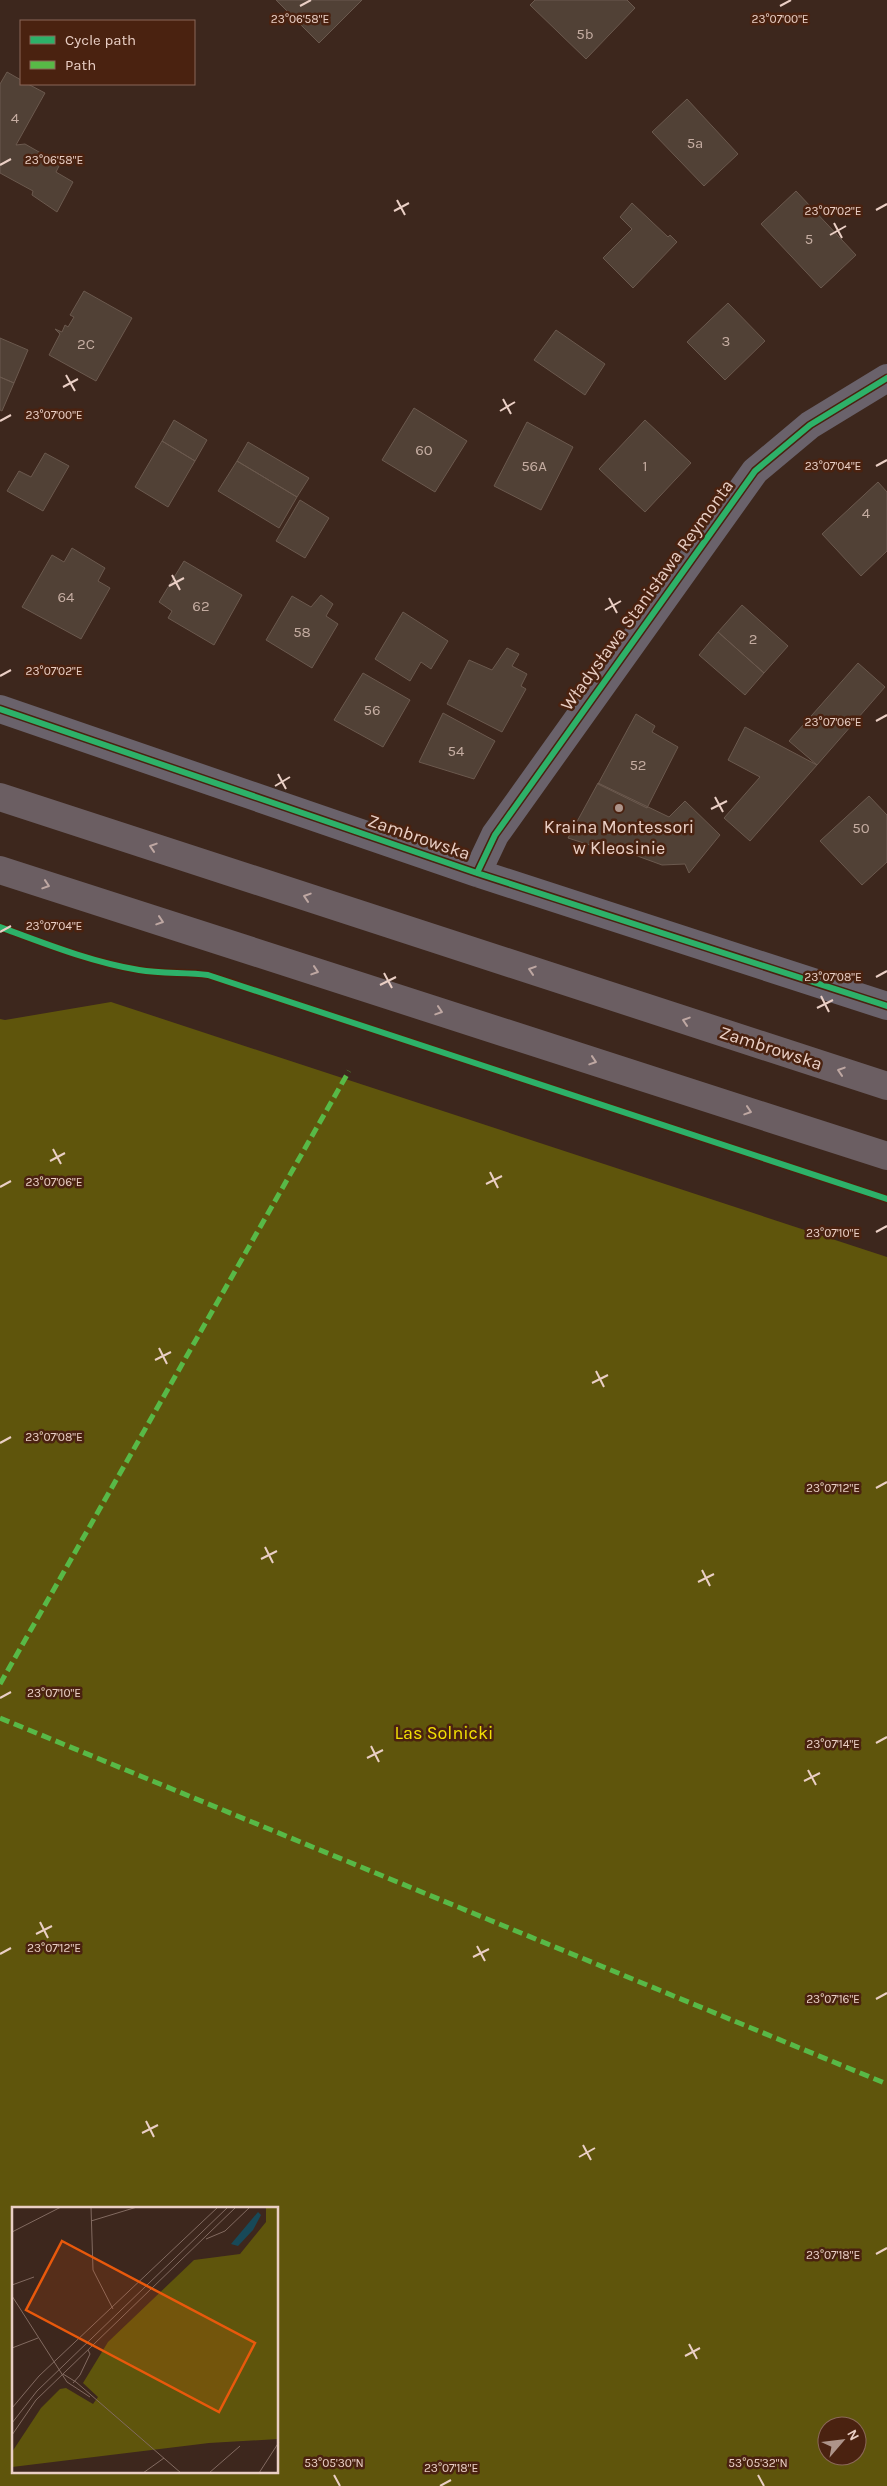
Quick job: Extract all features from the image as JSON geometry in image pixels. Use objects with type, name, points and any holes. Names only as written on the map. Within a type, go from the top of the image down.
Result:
[{"type":"main road","name":"Zambrowska","points":[[0,797],[887,1086]]},
{"type":"main road","points":[[0,870],[887,1156]]},
{"type":"street","name":"Władysława Stanisława Reymonta","points":[[477,873],[495,835],[754,471],[810,425],[887,378]]},
{"type":"street","name":"Zambrowska","points":[[0,709],[477,873],[887,1006]]},
{"type":"green space","name":"Las Solnicki","points":[[111,1002],[887,1257],[887,2486],[0,2486],[0,1019],[5,1020]]},
{"type":"building","points":[[276,0],[362,0],[319,43]]},
{"type":"building","points":[[535,0],[627,0],[635,8],[586,59],[530,5]]},
{"type":"building","points":[[7,72],[20,79],[20,85],[30,85],[45,93],[16,145],[25,144],[60,164],[56,172],[73,182],[57,212],[32,195],[33,191],[0,173],[0,84]]},
{"type":"building","points":[[687,99],[738,154],[704,186],[652,132]]},
{"type":"building","points":[[796,191],[856,255],[821,288],[761,224]]},
{"type":"building","points":[[632,203],[668,237],[670,235],[677,242],[633,288],[603,258],[632,229],[620,217]]},
{"type":"building","points":[[84,291],[132,318],[96,381],[49,355],[60,334],[55,329],[62,332],[65,325],[68,327],[74,317],[70,315]]},
{"type":"building","points":[[728,303],[765,341],[725,380],[687,342]]},
{"type":"building","points":[[556,330],[605,364],[585,395],[534,360]]},
{"type":"building","points":[[0,338],[28,350],[14,383],[0,377]]},
{"type":"building","points":[[0,377],[14,383],[2,411],[0,410]]},
{"type":"building","points":[[414,408],[467,441],[435,492],[382,460]]},
{"type":"building","points":[[174,420],[207,440],[195,461],[162,441]]},
{"type":"building","points":[[645,420],[691,463],[645,512],[599,469]]},
{"type":"building","points":[[527,422],[573,447],[541,510],[494,486]]},
{"type":"building","points":[[162,441],[195,461],[168,507],[135,487]]},
{"type":"building","points":[[248,442],[309,478],[297,497],[237,461]]},
{"type":"building","points":[[45,453],[69,466],[43,511],[7,491],[19,471],[31,477]]},
{"type":"building","points":[[237,461],[297,497],[279,528],[218,491]]},
{"type":"building","points":[[878,482],[887,492],[887,551],[861,576],[822,534]]},
{"type":"building","points":[[300,500],[329,518],[305,558],[276,541]]},
{"type":"building","points":[[72,548],[105,568],[98,581],[110,588],[81,639],[22,607],[52,555],[64,562]]},
{"type":"building","points":[[184,561],[242,595],[214,645],[168,618],[172,611],[159,602]]},
{"type":"building","points":[[321,595],[333,604],[326,616],[338,624],[312,668],[266,640],[292,596],[311,607]]},
{"type":"building","points":[[742,605],[788,646],[764,673],[718,632]]},
{"type":"building","points":[[403,612],[448,641],[431,669],[421,662],[410,681],[375,659]]},
{"type":"building","points":[[718,632],[764,673],[745,695],[699,655]]},
{"type":"building","points":[[507,648],[519,654],[512,666],[527,674],[521,686],[526,689],[502,732],[447,704],[469,660],[492,670]]},
{"type":"building","points":[[858,663],[885,687],[817,765],[789,741]]},
{"type":"building","points":[[363,673],[410,700],[383,747],[334,720]]},
{"type":"building","points":[[443,713],[495,741],[474,779],[419,762]]},
{"type":"building","points":[[636,714],[655,726],[652,732],[678,747],[647,808],[598,784]]},
{"type":"building","points":[[745,727],[817,765],[750,841],[724,818],[760,777],[728,760]]},
{"type":"building","points":[[598,783],[669,817],[685,801],[720,835],[689,873],[685,864],[662,865],[621,850],[618,854],[568,838]]},
{"type":"building","points":[[869,796],[887,815],[887,862],[862,885],[820,841]]},
{"type":"marked path","points":[[0,1684],[349,1071]]},
{"type":"marked path","points":[[0,1718],[887,2084]]},
{"type":"cycle path","points":[[477,873],[495,835],[755,471],[810,425],[887,378]]},
{"type":"cycle path","points":[[0,709],[477,873],[887,1006]]},
{"type":"cycle path","points":[[0,927],[69,952],[121,967],[165,973],[208,975],[887,1199]]},
{"type":"place","name":"Kraina Montessori w Kleosinie","points":[[619,808]]}]
